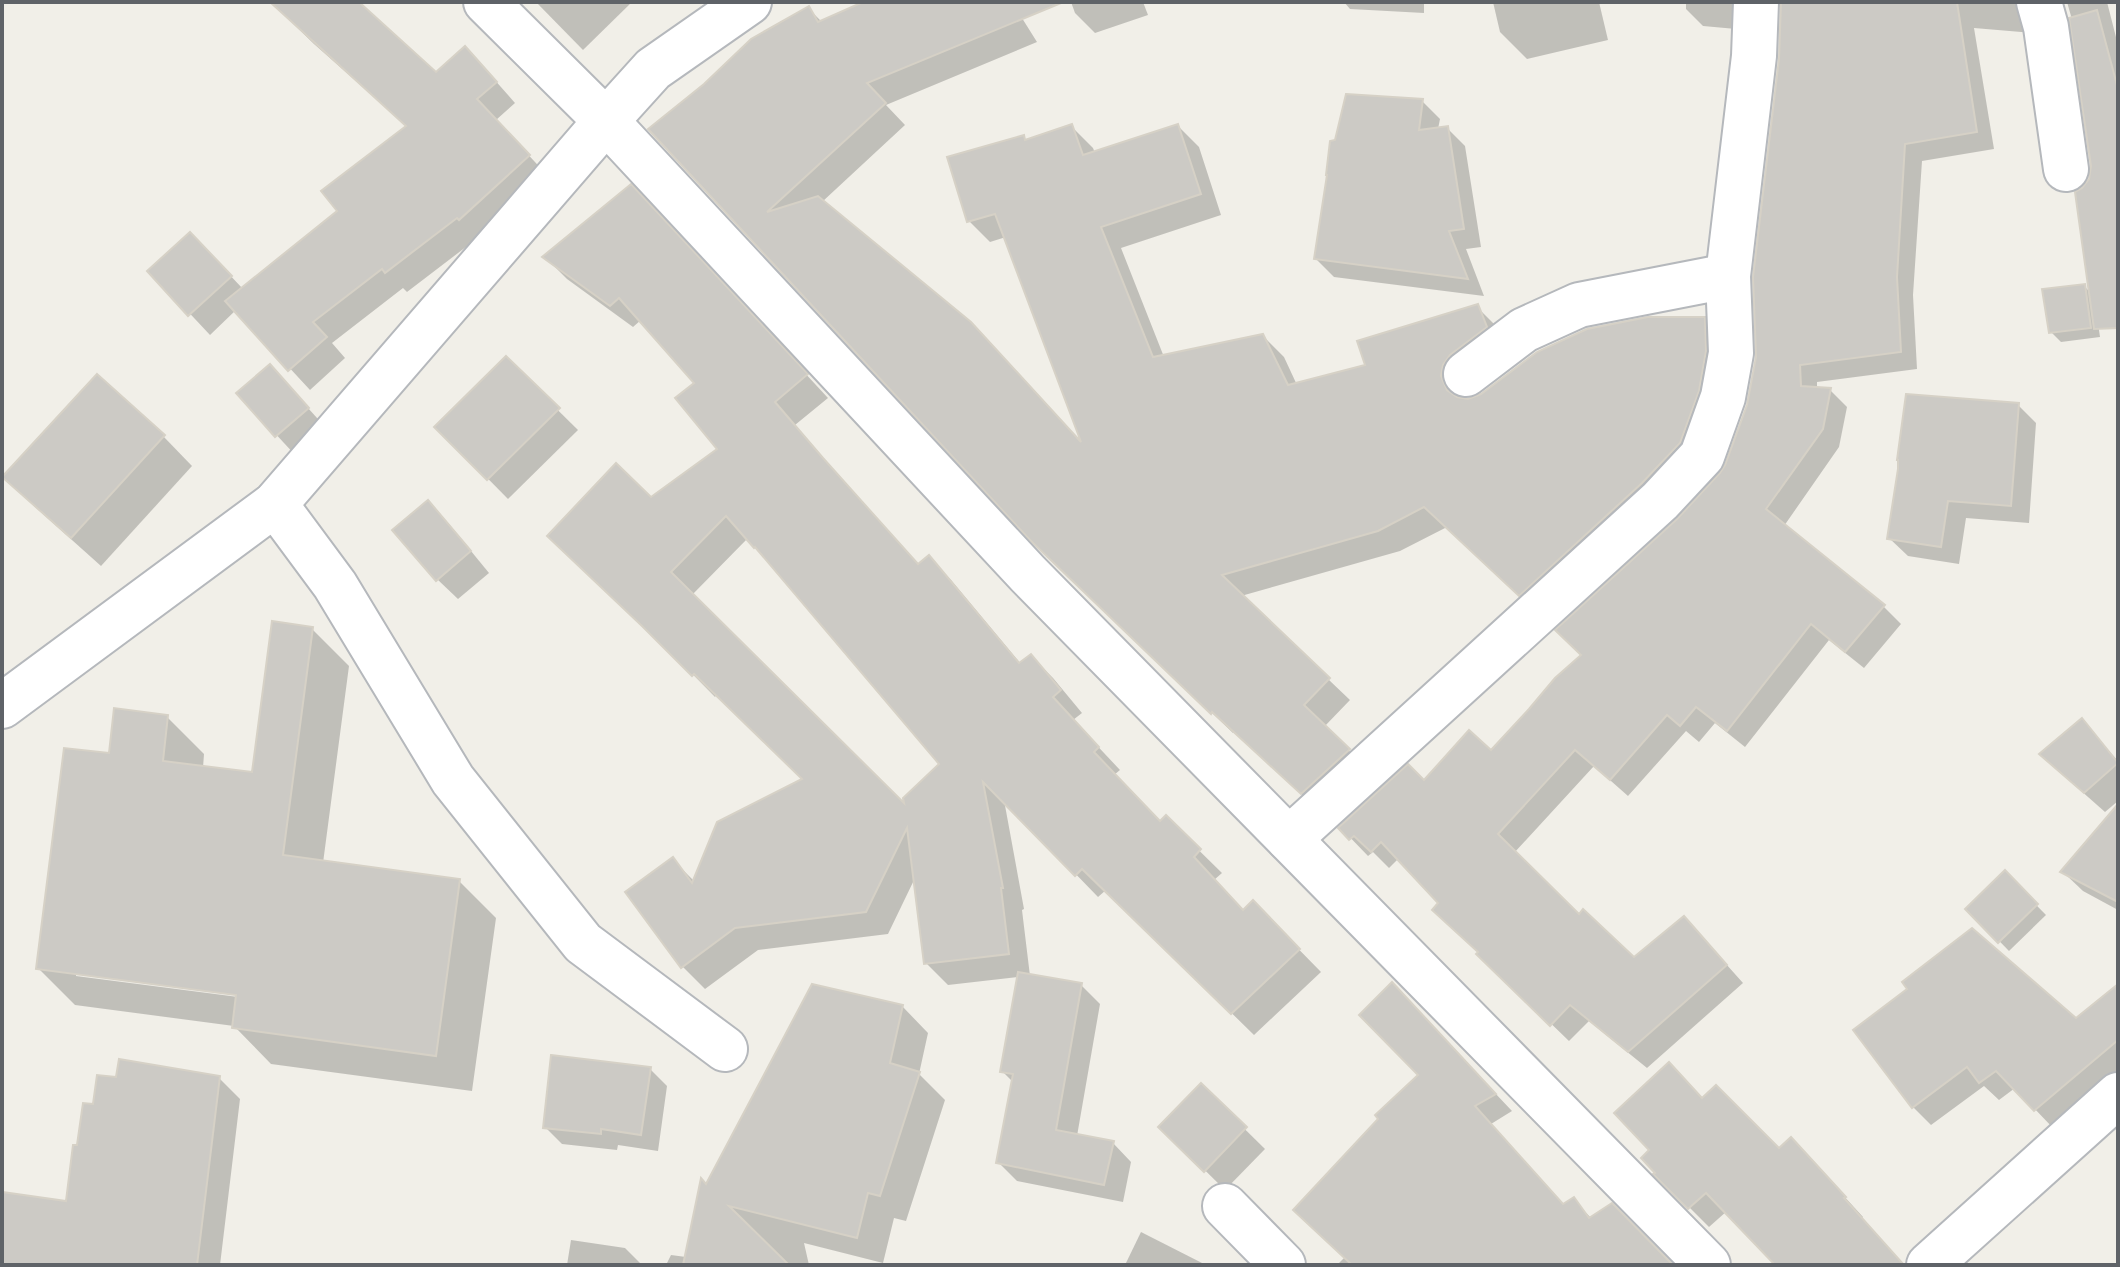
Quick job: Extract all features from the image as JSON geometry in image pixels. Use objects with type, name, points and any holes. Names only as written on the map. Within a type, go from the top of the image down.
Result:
[{"type":"street","points":[[486,2],[606,121],[1028,574],[1708,1265]]},
{"type":"street","points":[[2,706],[275,504],[653,69],[749,2]]},
{"type":"street","points":[[1289,839],[1660,501],[1702,456],[1723,397],[1731,353],[1728,276],[1754,56],[1756,2]]},
{"type":"street","points":[[2039,2],[2046,27],[2066,169]]},
{"type":"street","points":[[1466,374],[1524,330],[1579,305],[1728,276]]},
{"type":"street","points":[[275,504],[335,585],[453,780],[583,943],[725,1049]]},
{"type":"street","points":[[1929,1265],[2118,1095]]},
{"type":"street","points":[[1225,1206],[1283,1265]]},
{"type":"building","points":[[270,2],[359,2],[436,72],[465,46],[497,82],[477,99],[530,155],[459,220],[457,218],[385,273],[382,269],[313,322],[327,337],[288,371],[225,301],[337,211],[321,191],[406,126]]},
{"type":"building","points":[[863,2],[1061,3],[867,83],[886,103],[767,212],[818,196],[971,322],[1081,442],[995,214],[967,222],[947,157],[1024,135],[1025,140],[1072,124],[1083,155],[1178,124],[1201,194],[1101,227],[1153,357],[1263,334],[1288,385],[1365,365],[1357,341],[1478,304],[1487,327],[1450,355],[1443,365],[1441,376],[1447,390],[1457,397],[1468,399],[1481,394],[1537,352],[1587,329],[1648,317],[1705,317],[1706,351],[1699,391],[1680,443],[1642,483],[1519,596],[1424,507],[1378,531],[1222,575],[1330,678],[1304,705],[1350,749],[1301,794],[1211,714],[1031,541],[648,129],[704,84],[751,39],[809,6],[818,22]]},
{"type":"building","points":[[1781,2],[1957,2],[1977,132],[1905,144],[1897,277],[1901,352],[1800,365],[1801,386],[1831,388],[1823,429],[1766,509],[1885,605],[1845,652],[1811,624],[1727,731],[1696,707],[1680,726],[1667,715],[1610,780],[1575,750],[1498,834],[1579,914],[1583,909],[1634,957],[1684,916],[1727,965],[1628,1052],[1570,1005],[1550,1026],[1432,910],[1438,903],[1381,842],[1371,852],[1354,836],[1349,840],[1338,828],[1408,764],[1424,780],[1469,730],[1491,750],[1555,678],[1581,655],[1555,630],[1677,519],[1725,465],[1747,405],[1756,357],[1753,277],[1779,59]]},
{"type":"building","points":[[2097,10],[2118,89],[2118,328],[2094,329],[2075,192],[2089,179],[2091,166],[2069,18]]},
{"type":"building","points":[[1346,94],[1423,99],[1419,130],[1448,126],[1464,229],[1449,231],[1468,279],[1314,259],[1330,141],[1335,140]]},
{"type":"building","points":[[631,184],[808,374],[775,402],[823,458],[918,564],[929,555],[1019,663],[1031,654],[1061,690],[1053,697],[1099,747],[1094,752],[1160,821],[1166,815],[1201,849],[1194,857],[1243,910],[1253,900],[1300,949],[1231,1014],[1082,869],[1075,876],[983,782],[1003,888],[1009,954],[924,964],[907,828],[866,912],[735,928],[681,968],[625,892],[673,857],[692,883],[717,822],[802,779],[547,536],[616,463],[651,497],[717,449],[675,398],[694,383],[619,298],[610,306],[542,257]],"holes":[[[726,516],[939,764],[903,798],[904,803],[671,572]]]},
{"type":"building","points":[[190,232],[232,276],[188,316],[147,271]]},
{"type":"building","points":[[2085,284],[2091,328],[2049,333],[2042,289]]},
{"type":"building","points":[[506,356],[560,408],[487,480],[434,427]]},
{"type":"building","points":[[270,364],[309,408],[275,437],[236,393]]},
{"type":"building","points":[[97,374],[165,435],[71,538],[2,477]]},
{"type":"building","points":[[1906,394],[2019,403],[2011,506],[1948,501],[1941,547],[1887,539]]},
{"type":"building","points":[[428,500],[471,551],[436,581],[392,530]]},
{"type":"building","points":[[272,621],[313,627],[283,855],[460,879],[436,1056],[232,1028],[236,995],[36,969],[64,748],[109,753],[114,708],[168,715],[163,761],[252,772]]},
{"type":"building","points":[[2082,718],[2118,763],[2084,793],[2039,754]]},
{"type":"building","points":[[2118,804],[2118,902],[2060,872]]},
{"type":"building","points":[[2005,870],[2038,904],[1998,943],[1965,909]]},
{"type":"building","points":[[1972,928],[2076,1018],[2118,984],[2118,1040],[2034,1111],[1996,1071],[1979,1083],[1967,1067],[1912,1108],[1853,1030],[1907,989],[1902,982]]},
{"type":"building","points":[[1018,972],[1082,983],[1056,1130],[1114,1141],[1104,1185],[996,1163],[1013,1074],[1000,1072]]},
{"type":"building","points":[[1392,982],[1496,1094],[1475,1106],[1563,1204],[1574,1197],[1589,1218],[1612,1203],[1673,1265],[1352,1265],[1293,1210],[1378,1119],[1375,1115],[1418,1075],[1359,1015]]},
{"type":"building","points":[[812,984],[903,1005],[890,1063],[920,1072],[880,1196],[868,1193],[857,1238],[729,1206],[789,1265],[683,1265],[701,1178],[706,1184]]},
{"type":"building","points":[[551,1055],[651,1067],[641,1135],[601,1129],[601,1134],[543,1128]]},
{"type":"building","points":[[119,1059],[220,1076],[197,1265],[2,1265],[2,1192],[66,1201],[73,1145],[77,1145],[83,1103],[93,1104],[97,1075],[116,1077]]},
{"type":"building","points":[[1669,1062],[1702,1098],[1716,1085],[1779,1148],[1791,1137],[1904,1265],[1775,1265],[1706,1193],[1688,1209],[1653,1174],[1641,1158],[1649,1150],[1614,1113]]},
{"type":"building","points":[[1201,1083],[1247,1127],[1204,1172],[1158,1127]]}]
